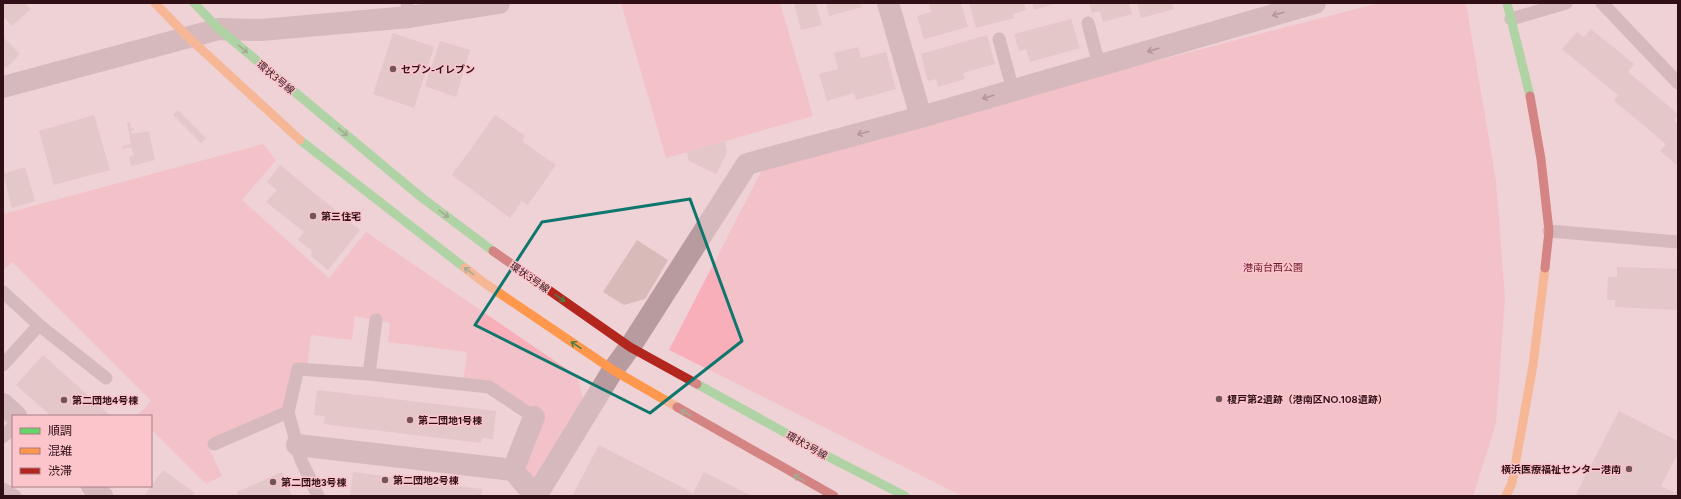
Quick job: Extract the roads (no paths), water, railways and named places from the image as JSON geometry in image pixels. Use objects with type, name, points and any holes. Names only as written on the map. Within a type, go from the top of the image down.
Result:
[{"type":"street","points":[[155,3],[289,131],[484,282],[613,370],[742,446],[834,496]]},
{"type":"street","name":"環状3号線","points":[[194,3],[219,29],[421,197],[525,274],[630,347],[831,458],[905,496]]},
{"type":"street","points":[[3,87],[188,36],[219,29],[261,30],[408,10],[499,3]]},
{"type":"street","points":[[888,3],[921,117]]},
{"type":"street","points":[[297,445],[513,470],[535,496],[613,370],[630,347],[747,164],[921,117],[1315,3]]},
{"type":"street","points":[[1506,496],[1512,483],[1533,365],[1549,231],[1541,159],[1527,79],[1507,3]]},
{"type":"street","points":[[3,404],[15,415]]},
{"type":"street","points":[[513,470],[534,417]]},
{"type":"street","points":[[93,487],[102,496]]},
{"type":"lane","points":[[1511,19],[1566,3]]},
{"type":"lane","points":[[1602,3],[1678,83]]},
{"type":"lane","points":[[1088,23],[1099,65]]},
{"type":"lane","points":[[999,39],[1013,90]]},
{"type":"lane","points":[[1549,231],[1678,242]]},
{"type":"lane","points":[[3,292],[39,325],[106,378]]},
{"type":"lane","points":[[369,374],[376,320]]},
{"type":"lane","points":[[3,365],[39,325]]},
{"type":"lane","points":[[318,496],[301,460],[288,412],[298,369],[369,374],[489,387],[534,417]]},
{"type":"lane","points":[[214,444],[288,412]]},
{"type":"lane","points":[[3,437],[12,427]]},
{"type":"lane","points":[[3,488],[15,496]]},
{"type":"place","name":"セブン-イレブン","points":[[393,69]]},
{"type":"place","name":"第三住宅","points":[[313,216]]},
{"type":"place","name":"榎戸第2遺跡（港南区NO.108遺跡）","points":[[1219,399]]},
{"type":"place","name":"第二団地4号棟","points":[[64,400]]},
{"type":"place","name":"第二団地1号棟","points":[[410,420]]},
{"type":"place","name":"横浜医療福祉センター港南","points":[[1629,469]]},
{"type":"place","name":"第二団地2号棟","points":[[385,480]]},
{"type":"place","name":"第二団地3号棟","points":[[273,482]]},
{"type":"park label","name":"港南台西公園","points":[[1273,267]]}]
